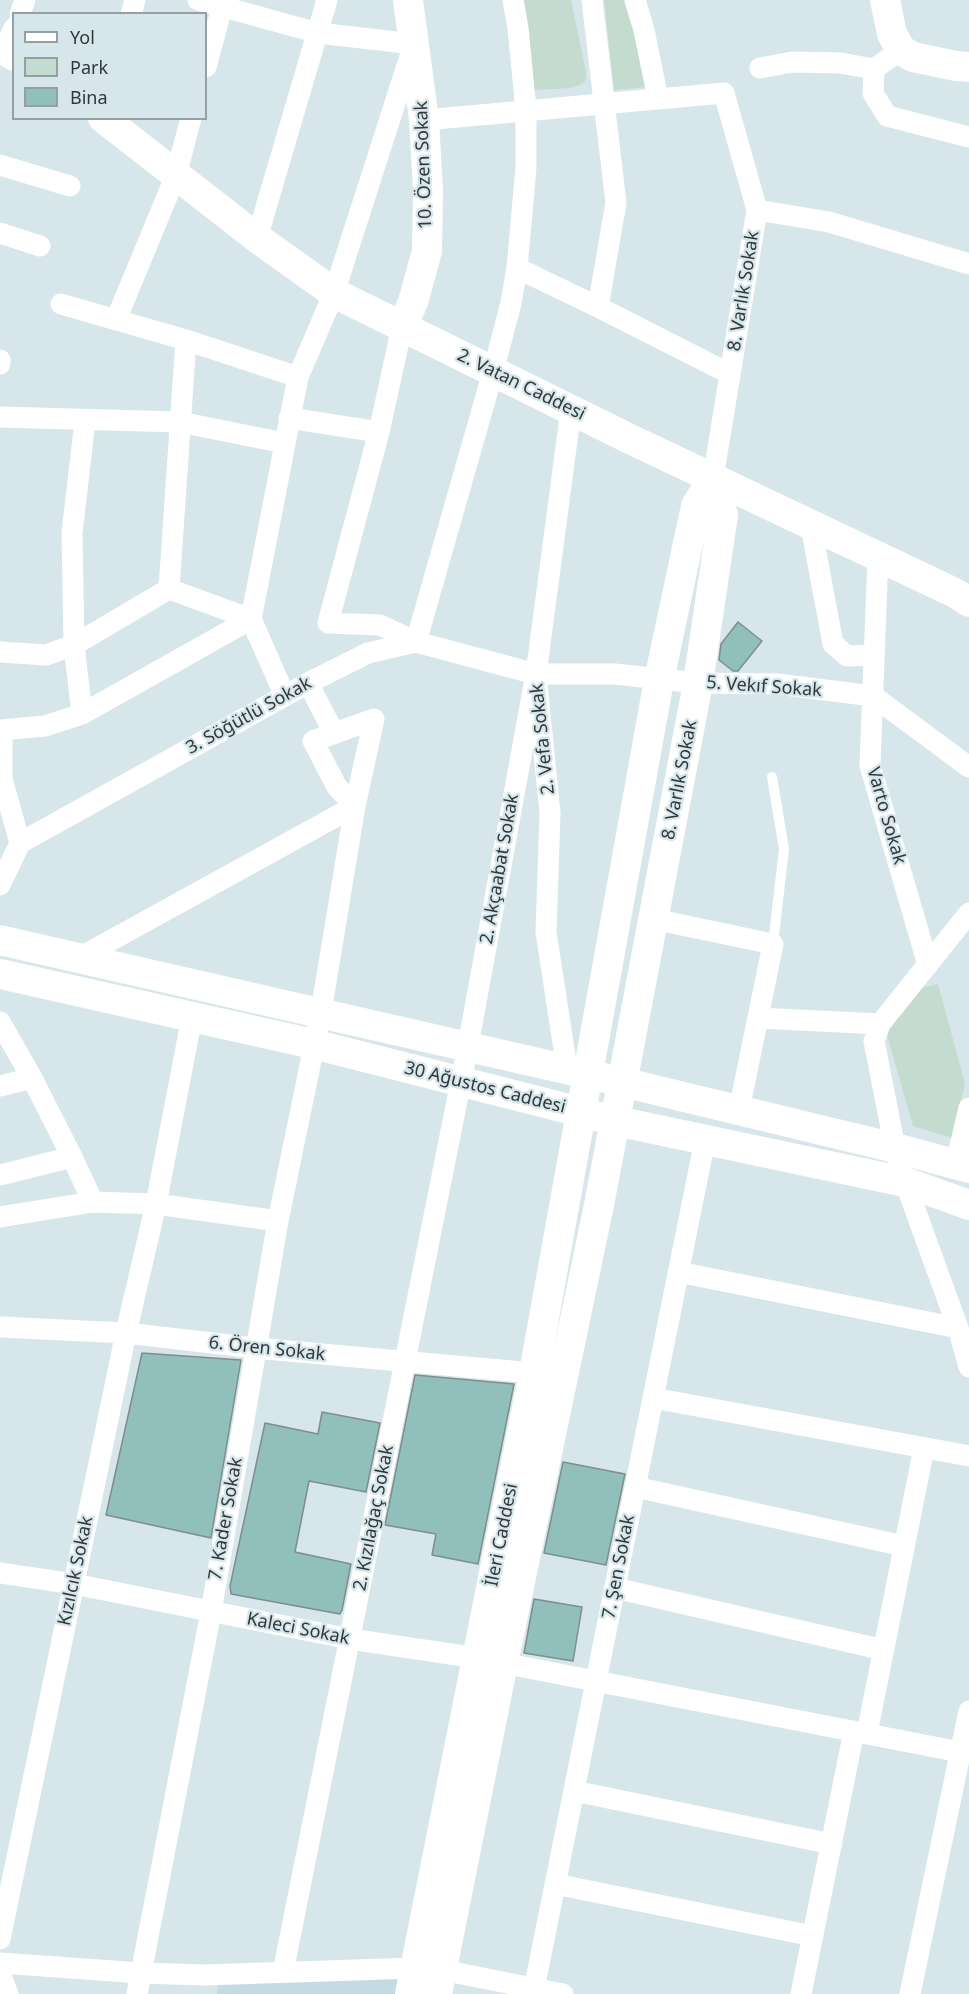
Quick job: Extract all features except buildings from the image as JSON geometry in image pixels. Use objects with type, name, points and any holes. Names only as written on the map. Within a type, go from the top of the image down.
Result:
[{"type":"main road","name":"10. Özen Sokak","points":[[402,327],[413,302],[427,251],[428,192],[424,120],[408,0]]},
{"type":"main road","points":[[885,0],[892,34],[901,50],[913,57],[969,67]]},
{"type":"main road","name":"2. Vatan Caddesi","points":[[106,120],[257,238],[334,293],[811,526],[956,593],[969,602]]},
{"type":"main road","name":"8. Varlık Sokak","points":[[577,1072],[696,506],[713,478]]},
{"type":"main road","name":"8. Varlık Sokak","points":[[622,1082],[699,682],[723,515],[713,478]]},
{"type":"main road","name":"30 Ağustos Caddesi","points":[[0,940],[321,1012],[464,1064],[580,1113],[905,1182],[969,1205]]},
{"type":"main road","name":"30 Ağustos Caddesi","points":[[0,974],[313,1044],[464,1064],[577,1072],[963,1166]]},
{"type":"main road","name":"İleri Caddesi","points":[[490,1661],[534,1373],[580,1113],[577,1072]]},
{"type":"main road","name":"İleri Caddesi","points":[[426,1981],[490,1661],[616,1121],[622,1082]]},
{"type":"street","points":[[198,0],[223,4],[318,33],[414,44],[334,293],[298,377],[284,443],[251,619],[285,696]]},
{"type":"street","points":[[257,238],[327,0]]},
{"type":"street","points":[[402,327],[379,432],[328,623],[380,625],[416,642],[493,372],[511,303],[517,268],[526,167],[525,110],[518,28],[513,0]]},
{"type":"street","points":[[592,0],[616,203],[598,307]]},
{"type":"street","points":[[635,0],[644,30],[658,99]]},
{"type":"street","points":[[207,63],[223,4]]},
{"type":"street","points":[[760,68],[792,62],[840,63],[874,69],[901,50]]},
{"type":"street","points":[[874,69],[873,93],[887,116],[969,137]]},
{"type":"street","points":[[424,120],[724,93],[757,210],[829,222],[969,264]]},
{"type":"street","points":[[116,320],[176,175],[190,120]]},
{"type":"street","points":[[0,165],[70,186]]},
{"type":"street","name":"8. Varlık Sokak","points":[[713,478],[757,210]]},
{"type":"street","points":[[0,233],[40,246]]},
{"type":"street","points":[[517,268],[730,374]]},
{"type":"street","points":[[61,304],[186,340],[298,377]]},
{"type":"street","points":[[169,589],[186,340]]},
{"type":"street","name":"2. Vefa Sokak","points":[[571,410],[536,674],[550,813],[546,932],[577,1072]]},
{"type":"street","points":[[0,417],[180,422],[284,443]]},
{"type":"street","points":[[289,418],[379,432]]},
{"type":"street","points":[[82,714],[74,645],[72,532],[85,421]]},
{"type":"street","points":[[811,526],[833,644],[847,656],[874,655]]},
{"type":"street","name":"Varto Sokak","points":[[878,556],[870,765],[928,964]]},
{"type":"street","points":[[0,652],[46,655],[74,645],[169,589]]},
{"type":"street","points":[[169,589],[251,619]]},
{"type":"street","points":[[0,885],[20,843],[2,779],[1,730],[45,726],[82,714],[251,619]]},
{"type":"street","name":"3. Söğütlü Sokak","points":[[20,843],[308,682],[368,653],[416,642],[536,674]]},
{"type":"street","name":"5. Vekıf Sokak","points":[[536,674],[615,674],[659,680],[777,684],[873,696],[969,767]]},
{"type":"street","name":"2. Akçaabat Sokak","points":[[464,1064],[536,674]]},
{"type":"street","points":[[79,957],[356,806],[337,787],[312,741],[334,733],[308,682]]},
{"type":"street","name":"7. Kader Sokak","points":[[139,1984],[210,1612],[278,1221],[321,1012],[356,806],[374,719],[334,733]]},
{"type":"street","points":[[969,913],[880,1024],[874,1041],[895,1148],[958,1328],[969,1367]]},
{"type":"street","points":[[652,919],[773,944],[739,1110]]},
{"type":"street","name":"Kızılcık Sokak","points":[[0,1939],[126,1333],[156,1204],[192,1017]]},
{"type":"street","points":[[758,1018],[880,1024]]},
{"type":"street","points":[[0,1022],[32,1078],[93,1202]]},
{"type":"street","name":"2. Kızılağaç Sokak","points":[[283,1972],[464,1064]]},
{"type":"street","points":[[0,1086],[32,1078]]},
{"type":"street","points":[[963,1166],[969,1108]]},
{"type":"street","name":"7. Şen Sokak","points":[[534,1991],[705,1140]]},
{"type":"street","points":[[0,1175],[72,1157]]},
{"type":"street","points":[[0,1217],[93,1202],[156,1204],[278,1221]]},
{"type":"street","points":[[678,1272],[958,1328]]},
{"type":"street","name":"6. Ören Sokak","points":[[0,1327],[126,1333],[404,1363],[534,1373]]},
{"type":"street","points":[[653,1398],[969,1456]]},
{"type":"street","points":[[801,1994],[832,1844],[884,1650],[924,1448]]},
{"type":"street","points":[[635,1487],[904,1546]]},
{"type":"street","name":"Kaleci Sokak","points":[[0,1573],[74,1584],[350,1639],[490,1661],[960,1752]]},
{"type":"street","points":[[615,1588],[884,1650]]},
{"type":"street","points":[[910,1994],[969,1711]]},
{"type":"street","points":[[574,1791],[832,1844]]},
{"type":"street","points":[[555,1884],[813,1936]]},
{"type":"street","points":[[0,1963],[139,1984],[202,1984],[283,1972],[426,1981],[563,1994]]},
{"type":"street","points":[[0,1974],[8,1994]]},
{"type":"lane","points":[[772,777],[784,849],[773,944]]},
{"type":"shaded area","points":[[407,1974],[403,1994],[217,1994],[219,1980]]},
{"type":"green space","points":[[516,0],[571,0],[586,72],[586,80],[582,84],[571,88],[534,90]]},
{"type":"green space","points":[[604,0],[630,0],[648,87],[614,90]]},
{"type":"green space","points":[[938,984],[965,1084],[952,1138],[913,1126],[887,1035],[890,1020],[917,989]]}]
